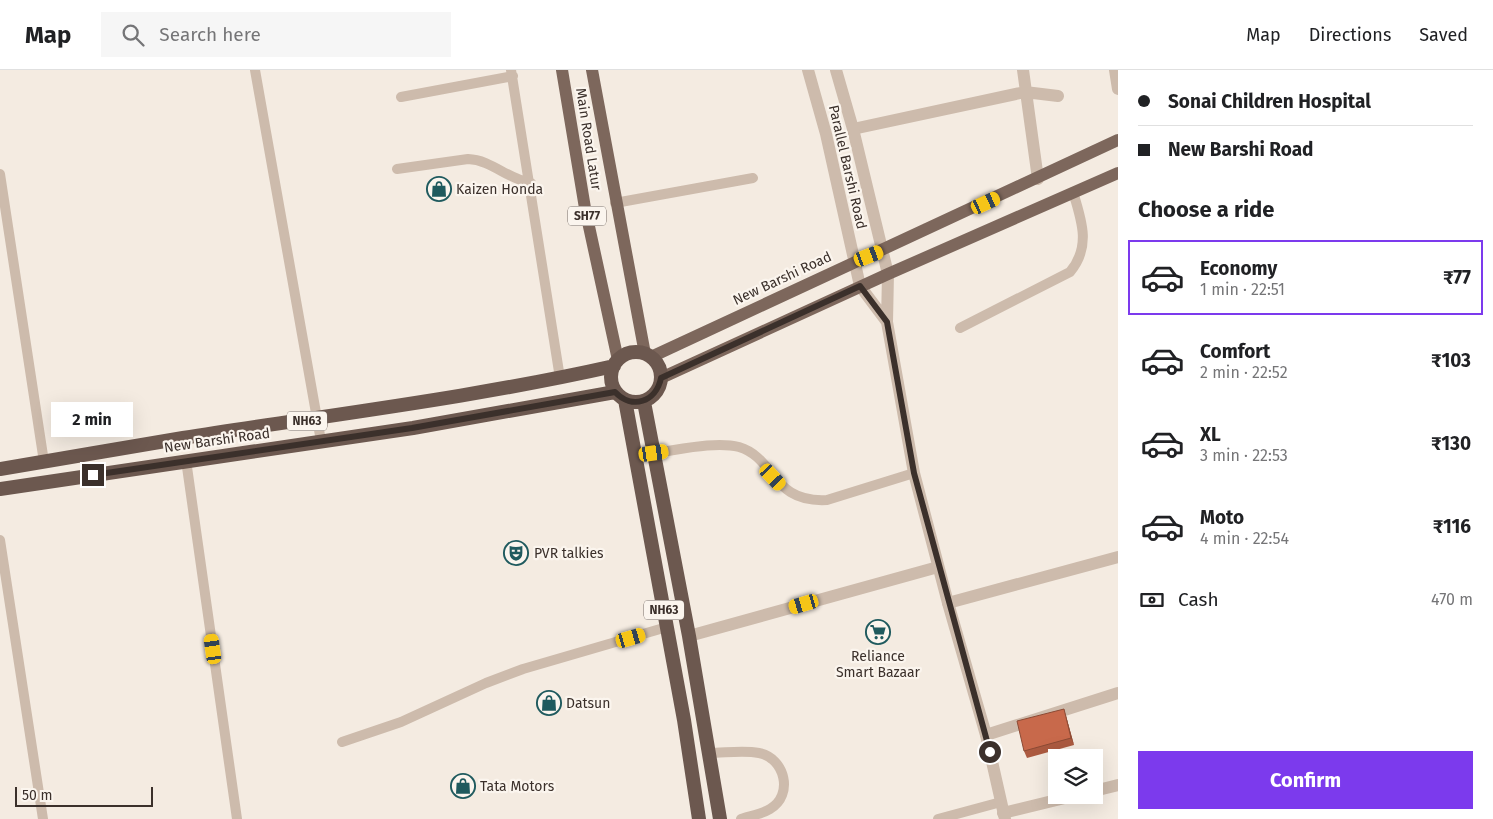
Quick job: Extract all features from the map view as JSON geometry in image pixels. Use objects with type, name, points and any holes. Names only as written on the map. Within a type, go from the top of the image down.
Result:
[{"type":"highway","name":"NH63","points":[[648,355],[630,353],[616,363],[611,380],[620,396],[667,627],[699,819]]},
{"type":"highway","points":[[644,402],[656,393],[661,378],[659,366],[648,355]]},
{"type":"highway","name":"New Barshi Road","points":[[0,469],[183,438],[316,420],[560,378],[616,363]]},
{"type":"highway","name":"New Barshi Road","points":[[0,489],[620,396]]},
{"type":"highway","name":"NH63","points":[[620,396],[644,402],[689,636],[720,819]]},
{"type":"main road","name":"Main Road Latur","points":[[562,70],[585,208],[616,363]]},
{"type":"main road","name":"Main Road Latur","points":[[592,70],[615,203],[648,355]]},
{"type":"main road","name":"New Barshi Road","points":[[648,355],[883,251],[1118,140]]},
{"type":"main road","points":[[661,378],[860,286],[1118,173]]},
{"type":"street","name":"Parallel Barshi Road","points":[[808,70],[826,134],[860,286],[887,322]]},
{"type":"street","points":[[836,70],[853,129],[888,274],[887,322],[914,473],[948,603],[986,735],[1003,811],[1048,801]]},
{"type":"street","points":[[1022,70],[1038,179]]},
{"type":"street","points":[[1115,70],[1118,89]]},
{"type":"street","points":[[853,129],[1025,92],[1058,96]]},
{"type":"street","points":[[948,603],[1118,557]]},
{"type":"street","points":[[689,636],[938,566]]},
{"type":"street","points":[[986,735],[1118,693]]},
{"type":"street","points":[[1103,789],[1118,785]]},
{"type":"lane","points":[[255,70],[321,441]]},
{"type":"lane","points":[[401,97],[512,73],[531,183],[560,378]]},
{"type":"lane","points":[[397,169],[468,158],[486,162],[513,179],[531,183]]},
{"type":"lane","points":[[0,174],[44,462]]},
{"type":"lane","points":[[615,203],[753,178]]},
{"type":"lane","points":[[960,328],[1070,272],[1080,260],[1083,240],[1081,217],[1073,192]]},
{"type":"lane","points":[[654,453],[691,448],[728,446],[740,448],[750,453],[785,489],[798,498],[812,501],[827,500],[914,473]]},
{"type":"lane","points":[[186,460],[237,819]]},
{"type":"lane","points":[[0,540],[43,819]]},
{"type":"lane","points":[[342,742],[401,722],[486,683],[523,669],[667,627]]},
{"type":"lane","points":[[709,753],[761,753],[778,765],[785,780],[782,797],[771,809],[741,819]]},
{"type":"lane","points":[[938,819],[1003,811]]},
{"type":"building","points":[[1064,709],[1071,738],[1024,751],[1017,721]]},
{"type":"place","name":"Kaizen Honda","points":[[439,189]]},
{"type":"place","name":"PVR talkies","points":[[516,553]]},
{"type":"place","name":"Reliance Smart Bazaar","points":[[878,632]]},
{"type":"place","name":"Datsun","points":[[549,703]]},
{"type":"place","name":"Tata Motors","points":[[463,786]]},
{"type":"route","points":[[93,475],[412,428],[615,392],[625,400],[635,403],[644,402],[656,393],[660,386],[661,378],[860,286],[887,322],[914,473],[990,752]]}]
